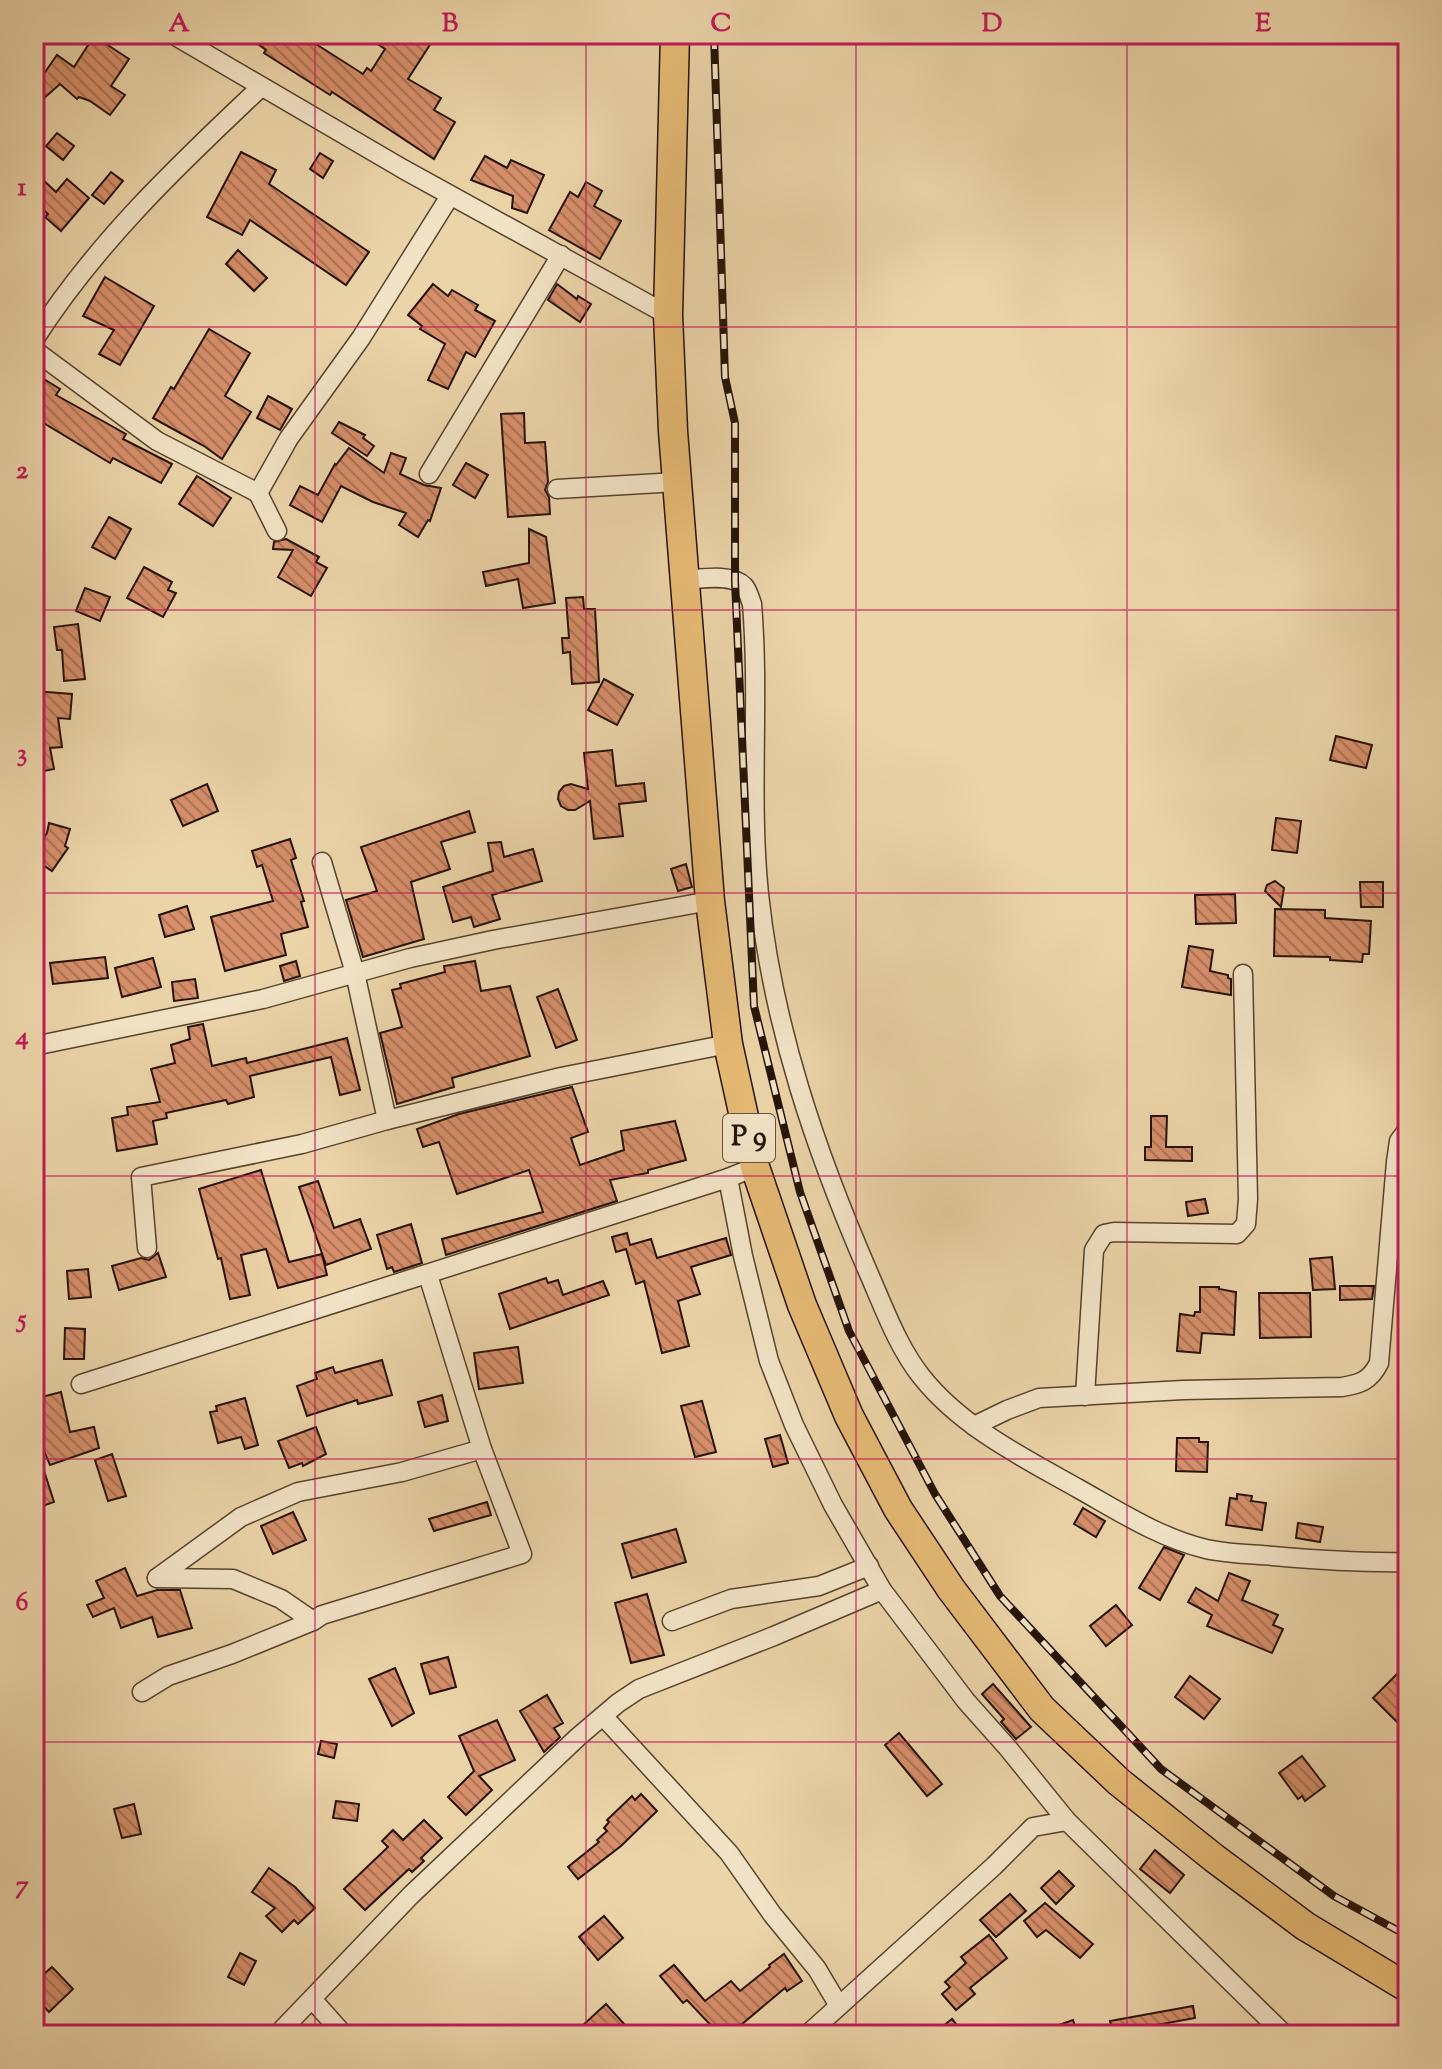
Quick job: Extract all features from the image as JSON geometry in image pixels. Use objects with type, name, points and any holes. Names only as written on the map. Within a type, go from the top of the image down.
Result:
[{"type":"main road","name":"P 9","points":[[675,34],[668,315],[677,482],[710,901],[728,1044],[755,1167],[802,1305],[849,1416],[898,1509],[951,1589],[1042,1709],[1119,1782],[1214,1858],[1305,1926],[1408,1988]]},
{"type":"street","points":[[172,34],[450,196],[668,315]]},
{"type":"street","points":[[34,340],[68,288],[107,241],[261,87]]},
{"type":"street","points":[[258,493],[289,438],[361,338],[450,196]]},
{"type":"street","points":[[429,474],[561,255]]},
{"type":"street","points":[[34,350],[157,441],[258,493],[277,531]]},
{"type":"street","points":[[557,489],[677,482]]},
{"type":"street","points":[[685,580],[711,578],[735,581],[744,586],[752,604],[759,893],[785,1038],[804,1109],[850,1229],[904,1350],[920,1376],[974,1426],[1009,1450],[1144,1526],[1207,1549],[1290,1558],[1408,1562]]},
{"type":"street","points":[[322,862],[355,973],[387,1120]]},
{"type":"street","points":[[34,1046],[263,999],[493,940],[710,901]]},
{"type":"street","points":[[1085,1396],[1092,1262],[1104,1234],[1237,1234],[1246,1224],[1243,974]]},
{"type":"street","points":[[147,1248],[141,1177],[302,1144],[561,1077],[728,1044]]},
{"type":"street","points":[[974,1426],[1039,1398],[1183,1390],[1342,1387],[1369,1379],[1379,1363],[1396,1162],[1399,1141],[1408,1129]]},
{"type":"street","points":[[81,1384],[299,1313],[428,1275],[755,1167]]},
{"type":"street","points":[[728,1178],[769,1361],[794,1425],[833,1505],[882,1590],[966,1701],[1067,1821],[1285,2035]]},
{"type":"street","points":[[142,1692],[168,1676],[232,1654],[322,1615],[522,1554],[482,1449],[428,1275]]},
{"type":"street","points":[[313,1621],[281,1599],[233,1579],[157,1578],[241,1517],[298,1492],[402,1472],[482,1449]]},
{"type":"street","points":[[672,1621],[731,1599],[819,1586],[869,1566]]},
{"type":"street","points":[[277,2035],[411,1895],[603,1716],[639,1689],[882,1590]]},
{"type":"street","points":[[603,1716],[729,1853],[772,1914],[817,1969],[839,2006]]},
{"type":"street","points":[[807,2035],[1033,1827],[1067,1821]]},
{"type":"street","points":[[312,1999],[344,2035]]},
{"type":"building","points":[[244,34],[300,34],[363,74],[367,68],[371,71],[385,49],[362,34],[424,34],[433,40],[408,79],[441,98],[434,110],[455,122],[434,159],[332,92],[330,95],[264,53],[266,50]]},
{"type":"building","points":[[94,36],[129,59],[111,86],[125,95],[110,115],[90,101],[77,99],[60,84],[34,107],[34,88],[57,55],[74,67]]},
{"type":"building","points":[[57,133],[74,146],[63,160],[46,146]]},
{"type":"building","points":[[241,152],[276,170],[269,184],[369,252],[346,285],[250,220],[242,235],[207,217]]},
{"type":"building","points":[[320,153],[333,161],[323,178],[310,169]]},
{"type":"building","points":[[485,156],[507,168],[511,160],[544,175],[527,213],[512,208],[513,196],[471,180]]},
{"type":"building","points":[[111,172],[123,181],[104,204],[92,195]]},
{"type":"building","points":[[41,178],[56,192],[67,179],[89,198],[61,231],[45,217],[48,214],[34,201],[34,185]]},
{"type":"building","points":[[586,182],[602,191],[594,206],[621,221],[600,259],[549,230],[570,192],[578,197]]},
{"type":"building","points":[[238,250],[267,278],[254,291],[226,264]]},
{"type":"building","points":[[105,277],[154,306],[120,365],[99,354],[114,330],[83,316]]},
{"type":"building","points":[[433,284],[448,296],[452,290],[478,305],[475,310],[495,321],[475,357],[466,352],[448,389],[428,380],[445,344],[420,329],[422,326],[408,315]]},
{"type":"building","points":[[557,284],[577,299],[578,296],[591,304],[580,322],[548,300]]},
{"type":"building","points":[[209,329],[250,353],[225,396],[251,412],[222,459],[153,418]]},
{"type":"building","points":[[34,373],[60,389],[56,395],[126,434],[123,439],[172,464],[161,483],[113,458],[110,463],[42,422],[43,419],[34,414]]},
{"type":"building","points":[[268,396],[292,409],[280,430],[257,418]]},
{"type":"building","points":[[524,413],[525,443],[545,442],[548,482],[545,490],[549,497],[550,514],[508,517],[501,414]]},
{"type":"building","points":[[339,422],[365,435],[363,438],[374,446],[367,456],[332,433]]},
{"type":"building","points":[[349,448],[384,473],[391,453],[406,458],[400,474],[424,485],[441,488],[430,521],[418,537],[399,525],[406,513],[373,502],[341,486],[322,522],[290,505],[300,486],[318,495],[335,464]]},
{"type":"building","points":[[466,463],[488,475],[475,498],[453,485]]},
{"type":"building","points":[[197,476],[231,498],[213,526],[179,504]]},
{"type":"building","points":[[109,517],[131,529],[115,559],[92,547]]},
{"type":"building","points":[[529,529],[546,537],[555,603],[523,608],[518,579],[486,586],[483,572],[529,563]]},
{"type":"building","points":[[286,539],[319,557],[316,562],[327,568],[311,596],[278,577],[293,550],[273,549],[274,542]]},
{"type":"building","points":[[144,567],[172,582],[168,590],[176,593],[163,617],[127,598]]},
{"type":"building","points":[[85,588],[110,597],[100,621],[76,611]]},
{"type":"building","points":[[583,597],[584,609],[595,609],[599,682],[572,684],[570,652],[563,653],[562,638],[569,638],[566,598]]},
{"type":"building","points":[[78,624],[85,679],[64,681],[62,650],[57,650],[54,627]]},
{"type":"building","points":[[604,679],[633,695],[617,725],[588,710]]},
{"type":"building","points":[[34,691],[72,694],[70,719],[58,718],[62,747],[50,748],[54,769],[34,773]]},
{"type":"building","points":[[1336,736],[1372,745],[1366,768],[1330,760]]},
{"type":"building","points":[[612,750],[616,786],[644,783],[646,801],[619,804],[623,836],[594,839],[590,801],[575,810],[568,810],[561,806],[559,792],[571,784],[588,789],[584,753]]},
{"type":"building","points":[[207,784],[218,811],[183,826],[171,800]]},
{"type":"building","points":[[469,811],[475,832],[441,842],[450,869],[411,882],[424,939],[363,957],[346,900],[377,891],[361,847]]},
{"type":"building","points":[[1276,818],[1301,821],[1297,853],[1272,850]]},
{"type":"building","points":[[49,823],[70,829],[65,846],[68,848],[52,871],[34,859],[34,851],[47,833]]},
{"type":"building","points":[[290,839],[296,858],[291,860],[304,901],[301,902],[308,927],[281,934],[286,955],[225,971],[211,917],[273,901],[262,865],[257,867],[252,851]]},
{"type":"building","points":[[501,842],[504,857],[533,849],[542,881],[492,895],[500,919],[474,927],[471,917],[453,922],[443,887],[493,871],[488,843]]},
{"type":"building","points":[[686,864],[692,887],[678,891],[671,869]]},
{"type":"building","points":[[1275,881],[1284,888],[1281,907],[1265,891],[1267,885]]},
{"type":"building","points":[[1360,882],[1383,882],[1383,907],[1361,907]]},
{"type":"building","points":[[1235,894],[1236,923],[1196,924],[1195,895]]},
{"type":"building","points":[[187,906],[194,929],[165,937],[159,915]]},
{"type":"building","points":[[1275,909],[1325,910],[1325,918],[1371,921],[1369,954],[1363,954],[1362,962],[1330,960],[1330,957],[1274,956]]},
{"type":"building","points":[[1189,946],[1213,950],[1210,971],[1228,975],[1231,995],[1182,987]]},
{"type":"building","points":[[105,957],[108,978],[53,984],[50,963]]},
{"type":"building","points":[[153,958],[161,987],[122,997],[115,968]]},
{"type":"building","points":[[296,961],[300,976],[284,981],[280,966]]},
{"type":"building","points":[[475,961],[481,991],[510,986],[530,1056],[452,1078],[454,1087],[397,1104],[380,1033],[402,1027],[392,990],[401,988],[400,984],[445,972],[444,966]]},
{"type":"building","points":[[195,979],[198,998],[174,1001],[172,982]]},
{"type":"building","points":[[558,989],[577,1040],[556,1048],[537,997]]},
{"type":"building","points":[[203,1024],[212,1066],[246,1058],[247,1063],[347,1038],[360,1090],[340,1095],[331,1057],[250,1076],[254,1097],[166,1113],[167,1118],[153,1121],[157,1144],[117,1151],[112,1118],[128,1115],[127,1107],[160,1102],[151,1069],[175,1063],[171,1045],[190,1039],[188,1027]]},
{"type":"building","points":[[572,1087],[588,1132],[571,1138],[580,1165],[624,1150],[621,1131],[675,1121],[686,1160],[648,1170],[648,1173],[610,1180],[617,1201],[446,1255],[442,1239],[543,1212],[529,1170],[457,1194],[439,1142],[423,1147],[417,1129],[459,1114]]},
{"type":"building","points":[[1151,1116],[1167,1116],[1166,1147],[1192,1147],[1192,1161],[1145,1160],[1145,1147],[1151,1147]]},
{"type":"building","points":[[261,1170],[289,1262],[322,1254],[327,1275],[278,1288],[266,1249],[241,1255],[250,1295],[230,1299],[221,1258],[218,1259],[199,1189]]},
{"type":"building","points":[[318,1181],[334,1228],[360,1219],[371,1249],[326,1265],[299,1187]]},
{"type":"building","points":[[1205,1199],[1208,1213],[1188,1216],[1186,1202]]},
{"type":"building","points":[[411,1224],[422,1263],[394,1272],[392,1267],[387,1269],[377,1235]]},
{"type":"building","points":[[627,1233],[630,1245],[651,1239],[657,1258],[726,1238],[731,1255],[691,1267],[700,1294],[678,1301],[689,1346],[662,1353],[644,1281],[636,1284],[626,1249],[616,1252],[612,1237]]},
{"type":"building","points":[[158,1253],[166,1277],[119,1290],[112,1266],[141,1258],[149,1260]]},
{"type":"building","points":[[1332,1257],[1335,1289],[1313,1290],[1310,1259]]},
{"type":"building","points":[[88,1269],[91,1297],[69,1299],[67,1271]]},
{"type":"building","points":[[546,1278],[548,1283],[558,1280],[563,1295],[603,1281],[609,1295],[510,1329],[499,1294]]},
{"type":"building","points":[[1340,1286],[1374,1286],[1372,1299],[1340,1300]]},
{"type":"building","points":[[1200,1287],[1219,1287],[1236,1292],[1234,1335],[1202,1333],[1200,1353],[1177,1351],[1180,1314],[1194,1316],[1195,1312],[1200,1312]]},
{"type":"building","points":[[1259,1293],[1310,1293],[1311,1337],[1260,1338]]},
{"type":"building","points":[[65,1328],[85,1329],[84,1359],[64,1359]]},
{"type":"building","points":[[518,1347],[523,1383],[479,1389],[474,1353]]},
{"type":"building","points":[[382,1360],[392,1395],[358,1404],[357,1400],[307,1416],[297,1386],[317,1379],[315,1373],[333,1367],[335,1373]]},
{"type":"building","points":[[61,1392],[70,1432],[94,1427],[99,1448],[50,1465],[40,1442],[34,1417],[34,1399]]},
{"type":"building","points":[[442,1395],[448,1421],[425,1427],[418,1402]]},
{"type":"building","points":[[245,1398],[258,1445],[245,1449],[241,1437],[218,1443],[210,1412],[217,1411],[216,1406]]},
{"type":"building","points":[[702,1401],[716,1452],[695,1457],[681,1406]]},
{"type":"building","points":[[316,1427],[326,1454],[303,1466],[302,1463],[289,1468],[278,1441]]},
{"type":"building","points":[[780,1435],[788,1463],[773,1467],[765,1439]]},
{"type":"building","points":[[1177,1438],[1199,1438],[1199,1442],[1208,1442],[1207,1472],[1176,1471]]},
{"type":"building","points":[[34,1449],[37,1449],[54,1502],[37,1508],[34,1498]]},
{"type":"building","points":[[112,1454],[126,1496],[108,1501],[95,1460]]},
{"type":"building","points":[[1237,1494],[1252,1496],[1251,1501],[1266,1503],[1262,1530],[1226,1525],[1230,1498],[1237,1499]]},
{"type":"building","points":[[487,1502],[491,1515],[434,1531],[429,1519]]},
{"type":"building","points":[[1083,1508],[1105,1521],[1096,1537],[1074,1524]]},
{"type":"building","points":[[293,1512],[306,1540],[273,1554],[261,1526]]},
{"type":"building","points":[[1298,1523],[1323,1527],[1320,1542],[1296,1538]]},
{"type":"building","points":[[676,1529],[686,1562],[632,1578],[622,1544]]},
{"type":"building","points":[[1164,1547],[1184,1555],[1160,1600],[1139,1588]]},
{"type":"building","points":[[125,1568],[137,1596],[157,1590],[180,1590],[192,1628],[158,1637],[152,1617],[121,1628],[114,1608],[93,1617],[87,1605],[104,1598],[96,1581]]},
{"type":"building","points":[[1229,1573],[1250,1581],[1242,1600],[1278,1615],[1273,1625],[1283,1629],[1272,1653],[1207,1626],[1212,1615],[1188,1602],[1196,1588],[1218,1601]]},
{"type":"building","points":[[647,1594],[664,1655],[631,1663],[615,1603]]},
{"type":"building","points":[[1116,1605],[1132,1625],[1106,1646],[1090,1626]]},
{"type":"building","points":[[448,1657],[456,1687],[430,1694],[421,1664]]},
{"type":"building","points":[[1408,1663],[1408,1719],[1401,1726],[1373,1698]]},
{"type":"building","points":[[395,1668],[414,1713],[392,1726],[369,1679]]},
{"type":"building","points":[[1190,1676],[1220,1699],[1204,1719],[1175,1697]]},
{"type":"building","points":[[993,1684],[1031,1727],[1016,1739],[1001,1722],[1004,1719],[982,1694]]},
{"type":"building","points":[[547,1695],[563,1723],[554,1728],[560,1737],[544,1752],[520,1711]]},
{"type":"building","points":[[497,1720],[515,1760],[479,1776],[492,1790],[466,1815],[448,1797],[474,1771],[459,1736]]},
{"type":"building","points":[[899,1733],[942,1784],[927,1796],[885,1745]]},
{"type":"building","points":[[321,1741],[337,1744],[334,1758],[318,1754]]},
{"type":"building","points":[[1302,1756],[1325,1786],[1305,1801],[1302,1796],[1298,1799],[1279,1773]]},
{"type":"building","points":[[641,1794],[657,1811],[621,1846],[578,1879],[568,1867],[599,1842],[597,1840],[607,1831],[604,1828],[609,1822],[607,1820],[632,1796],[635,1800]]},
{"type":"building","points":[[336,1801],[359,1804],[357,1821],[333,1818]]},
{"type":"building","points":[[134,1804],[141,1834],[122,1838],[114,1809]]},
{"type":"building","points":[[424,1820],[442,1838],[421,1858],[424,1861],[412,1872],[409,1869],[365,1910],[344,1889],[388,1847],[382,1841],[393,1830],[403,1840]]},
{"type":"building","points":[[1155,1850],[1184,1875],[1170,1893],[1140,1869]]},
{"type":"building","points":[[269,1868],[295,1887],[315,1908],[298,1924],[294,1920],[282,1932],[266,1916],[275,1908],[252,1892]]},
{"type":"building","points":[[1059,1871],[1074,1886],[1056,1904],[1041,1888]]},
{"type":"building","points":[[1010,1894],[1026,1911],[996,1937],[980,1920]]},
{"type":"building","points":[[1045,1903],[1093,1944],[1080,1958],[1046,1930],[1037,1937],[1024,1921]]},
{"type":"building","points":[[604,1916],[623,1938],[598,1960],[579,1937]]},
{"type":"building","points":[[989,1935],[1007,1958],[970,1988],[975,1994],[956,2010],[942,1994],[950,1987],[945,1982],[966,1963],[961,1957]]},
{"type":"building","points":[[240,1953],[256,1961],[244,1985],[228,1977]]},
{"type":"building","points":[[784,1954],[802,1981],[787,1991],[785,1988],[729,2035],[720,2035],[687,2000],[683,2003],[660,1976],[674,1965],[705,2001],[731,1981],[740,1991]]},
{"type":"building","points":[[52,1967],[73,1989],[49,2012],[34,1996],[34,1983]]},
{"type":"building","points":[[606,2004],[634,2035],[590,2035],[582,2026]]},
{"type":"building","points":[[1193,2006],[1195,2018],[1113,2033],[1110,2021]]},
{"type":"building","points":[[952,2019],[965,2035],[932,2035]]},
{"type":"building","points":[[1073,2020],[1078,2035],[1036,2033]]},
{"type":"railway","points":[[714,34],[725,377],[735,423],[735,581],[754,1006],[800,1192],[849,1331],[935,1494],[1000,1596],[1161,1769],[1334,1896],[1408,1936]]}]
